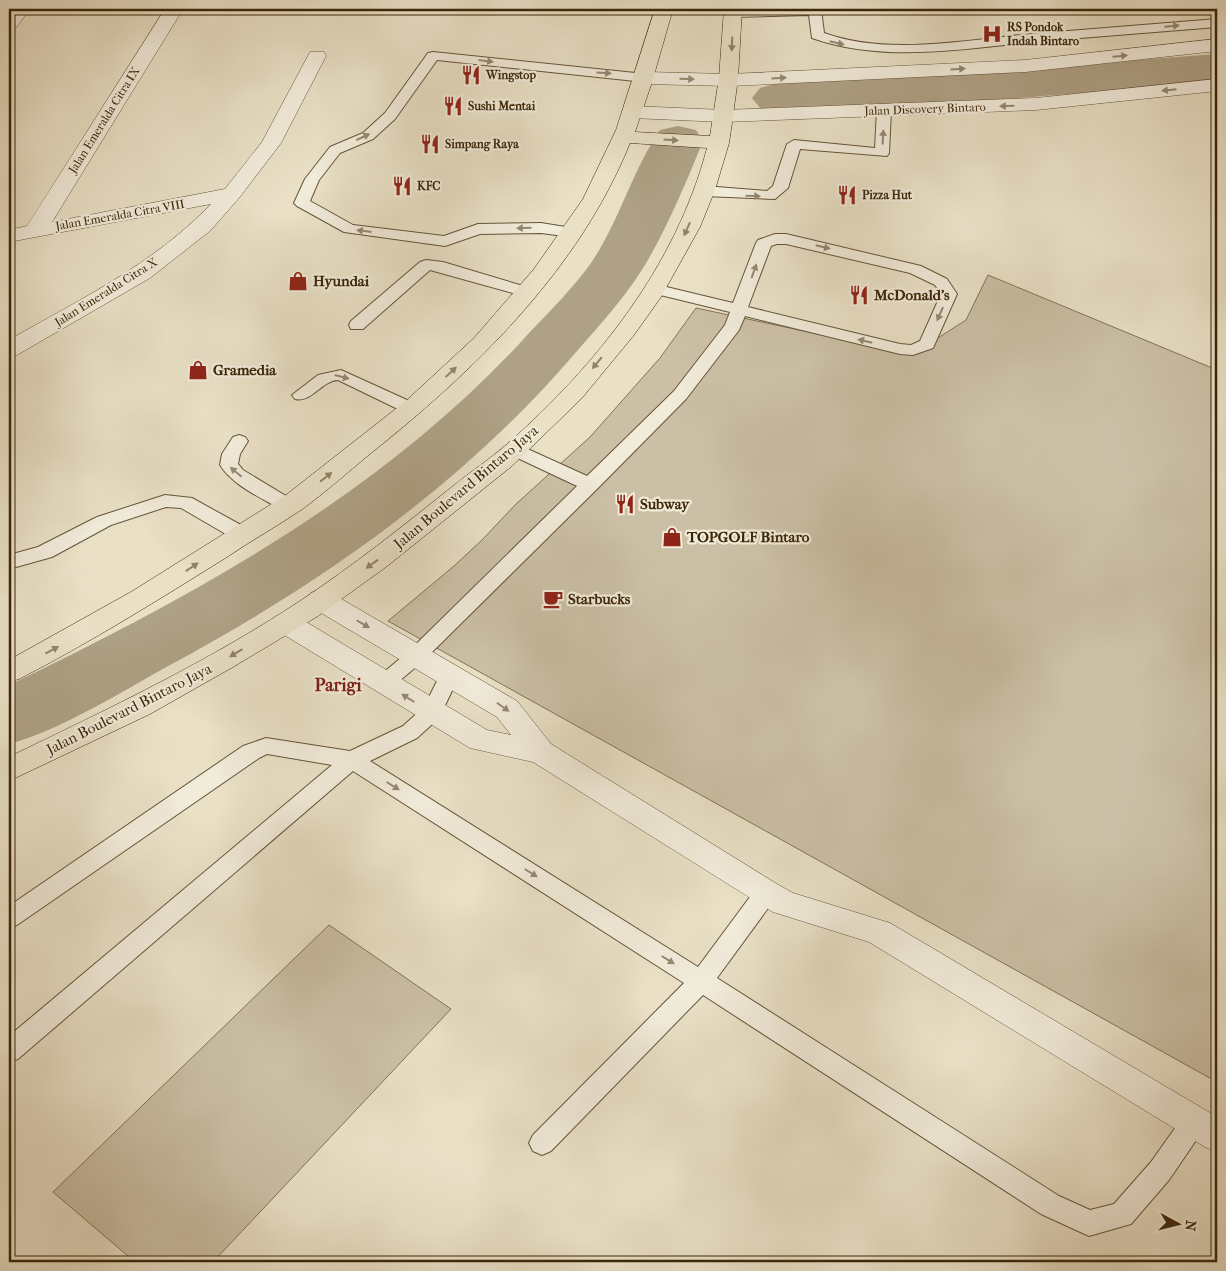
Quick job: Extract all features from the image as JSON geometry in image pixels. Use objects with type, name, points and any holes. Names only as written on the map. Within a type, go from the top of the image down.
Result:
[{"type":"main road","points":[[9,672],[133,605],[289,506],[412,409],[475,349],[527,292],[572,232],[597,191],[623,137],[645,78],[664,9]]},
{"type":"main road","name":"Jalan Boulevard Bintaro Jaya","points":[[10,770],[120,717],[286,623],[321,600],[374,563],[515,450],[576,388],[616,341],[654,289],[683,239],[704,192],[719,143],[730,80],[733,11]]},
{"type":"main road","points":[[623,137],[719,143]]},
{"type":"street","points":[[9,25],[21,9]]},
{"type":"street","name":"Jalan Emeralda Citra IX","points":[[34,230],[174,9]]},
{"type":"street","points":[[645,78],[730,80],[1025,66],[1217,45]]},
{"type":"street","name":"Jalan Emeralda Citra X","points":[[9,350],[142,273],[202,226],[232,194],[271,143],[317,56]]},
{"type":"street","name":"Jalan Discovery Bintaro","points":[[632,112],[724,116],[1036,104],[1217,85]]},
{"type":"street","name":"Jalan Emeralda Citra VIII","points":[[9,236],[232,194]]},
{"type":"street","points":[[321,600],[507,709],[541,752],[766,893],[784,903],[879,932],[1206,1129]]},
{"type":"street","points":[[286,623],[480,740],[541,752]]},
{"type":"lane","points":[[733,11],[815,10],[817,35],[828,41],[846,45],[915,48],[1217,23]]},
{"type":"lane","points":[[915,48],[926,70]]},
{"type":"lane","points":[[572,232],[541,228],[478,229],[446,241],[349,230],[302,204],[312,179],[336,150],[368,136],[390,116],[433,56],[645,78]]},
{"type":"lane","points":[[704,192],[770,196],[780,188],[794,144],[882,153],[884,110]]},
{"type":"lane","points":[[384,683],[416,656],[680,395],[733,326],[740,310],[764,243],[775,239],[786,239],[915,268],[941,282],[949,294],[927,344],[913,350],[900,349],[740,310],[654,289]]},
{"type":"lane","points":[[357,325],[426,265],[437,265],[527,292]]},
{"type":"lane","points":[[301,394],[320,379],[333,375],[342,375],[412,409]]},
{"type":"lane","points":[[239,440],[231,454],[229,465],[237,474],[289,506]]},
{"type":"lane","points":[[515,450],[591,485]]},
{"type":"lane","points":[[9,562],[45,552],[104,522],[165,501],[185,502],[243,534]]},
{"type":"lane","points":[[9,1051],[352,760],[410,732],[432,712],[449,676]]},
{"type":"lane","points":[[9,918],[251,752],[266,746],[352,760],[1050,1205],[1089,1223],[1122,1214],[1160,1171],[1206,1129]]},
{"type":"lane","points":[[542,1142],[701,981],[766,893]]},
{"type":"shaded area","points":[[988,275],[1217,370],[1217,1082],[388,621],[454,566],[516,504],[590,437],[660,358],[696,308],[893,350],[930,343],[966,320]]},
{"type":"shaded area","points":[[329,925],[451,1009],[213,1262],[135,1262],[53,1192]]},
{"type":"waterway","points":[[777,98],[920,91],[1217,68]]},
{"type":"waterway","points":[[9,717],[88,678],[244,592],[319,545],[391,493],[460,437],[524,376],[582,310],[616,267],[651,200],[678,141]]},
{"type":"place","name":"RS Pondok Indah Bintaro","points":[[992,34]]},
{"type":"place","name":"Wingstop","points":[[471,75]]},
{"type":"place","name":"Sushi Mentai","points":[[453,106]]},
{"type":"place","name":"Simpang Raya","points":[[430,144]]},
{"type":"place","name":"KFC","points":[[402,186]]},
{"type":"place","name":"Pizza Hut","points":[[847,195]]},
{"type":"place","name":"Hyundai","points":[[298,281]]},
{"type":"place","name":"McDonald's","points":[[859,295]]},
{"type":"place","name":"Gramedia","points":[[198,370]]},
{"type":"place","name":"Subway","points":[[625,504]]},
{"type":"place","name":"TOPGOLF Bintaro","points":[[672,537]]},
{"type":"place","name":"Starbucks","points":[[553,599]]},
{"type":"district","name":"Parigi","points":[[338,685]]}]
